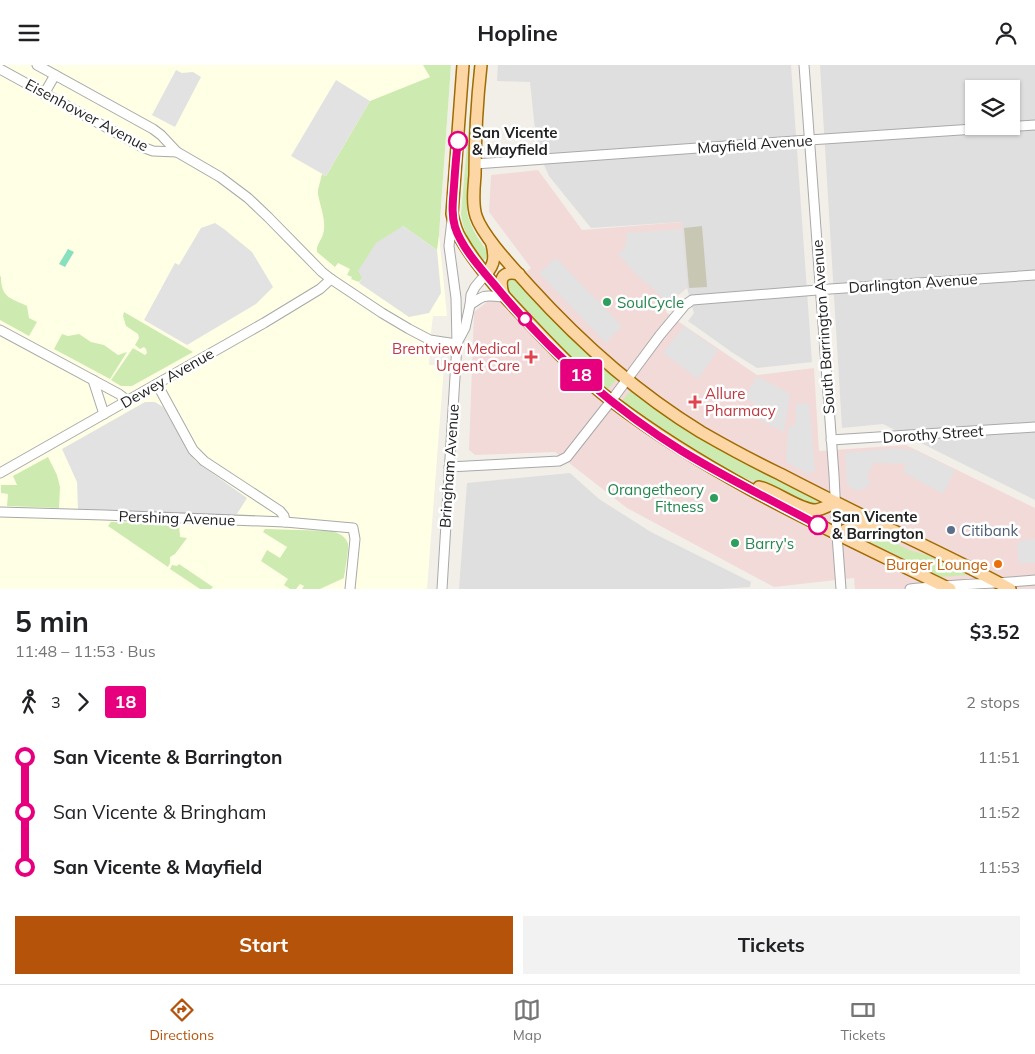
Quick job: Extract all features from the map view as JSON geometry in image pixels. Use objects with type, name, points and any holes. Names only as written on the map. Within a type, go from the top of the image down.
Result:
[{"type":"main road","points":[[463,65],[452,214],[460,238],[504,297],[578,372],[611,401],[645,426],[738,483],[837,535],[946,587]]},
{"type":"main road","points":[[481,65],[475,165],[474,201],[476,215],[492,242],[567,326],[627,379],[700,431],[835,503],[1010,589]]},
{"type":"main road","points":[[486,274],[494,261],[495,255],[492,242]]},
{"type":"main road","points":[[504,297],[500,283],[502,278],[511,273],[519,274]]},
{"type":"main road","points":[[738,483],[768,489],[808,509],[819,510],[835,503]]},
{"type":"main road","points":[[837,535],[849,527],[863,525],[906,546],[951,559]]},
{"type":"street","name":"Eisenhower Avenue","points":[[37,65],[153,129],[177,152],[220,177],[248,198],[322,272],[389,318],[430,339],[457,344]]},
{"type":"street","name":"South Barrington Avenue","points":[[804,65],[841,589]]},
{"type":"street","name":"Eisenhower Avenue","points":[[0,69],[142,147],[153,151],[177,152]]},
{"type":"street","points":[[44,94],[55,75]]},
{"type":"street","name":"Mayfield Avenue","points":[[475,165],[1035,125]]},
{"type":"street","name":"Bringham Avenue","points":[[442,589],[457,344],[456,298],[449,246],[452,214]]},
{"type":"street","name":"Bringham Avenue","points":[[457,344],[465,328],[471,295],[486,274]]},
{"type":"street","name":"Darlington Avenue","points":[[449,467],[558,461],[567,457],[676,316],[692,300],[1035,275]]},
{"type":"street","name":"Dewey Avenue","points":[[0,473],[280,313],[320,289],[331,279]]},
{"type":"street","points":[[470,305],[487,295],[504,297]]},
{"type":"street","points":[[0,329],[128,401]]},
{"type":"street","points":[[93,380],[104,414]]},
{"type":"street","points":[[157,384],[196,454],[280,511],[285,521]]},
{"type":"street","name":"Dorothy Street","points":[[831,440],[1035,427]]},
{"type":"street","name":"Pershing Avenue","points":[[0,512],[285,521],[353,528],[355,539],[350,589]]},
{"type":"street","points":[[910,589],[1035,580]]},
{"type":"shaded area","points":[[0,65],[451,65],[439,235],[447,316],[433,316],[430,340],[429,365],[444,366],[427,589],[0,589]]},
{"type":"shaded area","points":[[498,65],[791,65],[812,362],[757,368],[688,321],[694,313],[687,288],[681,222],[591,228],[549,176],[537,149],[530,82],[497,81]]},
{"type":"shaded area","points":[[820,65],[1035,65],[1035,500],[883,424],[842,428]]},
{"type":"shaded area","points":[[176,70],[182,73],[193,72],[201,77],[175,127],[152,115]]},
{"type":"shaded area","points":[[336,80],[370,101],[326,176],[291,156]]},
{"type":"shaded area","points":[[538,170],[582,230],[682,222],[687,288],[675,298],[666,312],[757,375],[814,368],[819,451],[906,445],[1035,508],[1035,589],[855,589],[854,578],[774,587],[627,508],[555,452],[475,455],[469,450],[474,312],[531,268],[489,212],[491,175]]},
{"type":"shaded area","points":[[215,223],[252,252],[273,287],[256,304],[187,345],[144,320],[175,263],[179,265],[201,228]]},
{"type":"shaded area","points":[[403,226],[437,250],[441,293],[429,313],[409,317],[359,283],[362,278],[358,271],[376,243]]},
{"type":"shaded area","points":[[702,226],[707,287],[689,288],[684,228]]},
{"type":"shaded area","points":[[682,229],[687,287],[669,303],[637,275],[618,254],[623,250],[626,243],[626,233]]},
{"type":"shaded area","points":[[556,258],[622,326],[606,343],[539,273]]},
{"type":"shaded area","points":[[684,326],[718,350],[698,379],[663,353]]},
{"type":"shaded area","points":[[757,376],[790,394],[784,432],[758,419],[763,409],[744,398]]},
{"type":"shaded area","points":[[145,402],[155,402],[163,407],[195,461],[247,498],[237,514],[78,510],[77,482],[62,449]]},
{"type":"shaded area","points":[[796,403],[809,404],[815,470],[809,474],[786,462],[788,429],[796,423]]},
{"type":"shaded area","points":[[896,448],[914,450],[955,470],[943,494],[903,472],[906,464],[873,463],[867,478],[871,480],[867,487],[857,491],[847,485],[845,453]]},
{"type":"shaded area","points":[[570,473],[599,499],[651,532],[751,582],[750,587],[721,589],[459,589],[467,483]]},
{"type":"shaded area","points":[[1035,539],[1035,563],[1019,563],[1017,547],[1020,541]]},
{"type":"green space","points":[[423,65],[451,65],[437,250],[403,226],[359,282],[347,275],[350,269],[338,263],[335,267],[317,252],[324,229],[324,219],[318,194],[322,174],[326,176],[370,101],[430,77]]},
{"type":"green space","points":[[474,65],[478,65],[467,213],[479,240],[490,255],[483,261],[468,239],[461,214]]},
{"type":"green space","points":[[68,249],[74,252],[65,267],[59,264]]},
{"type":"green space","points":[[0,276],[5,293],[12,299],[27,306],[29,318],[37,322],[29,336],[0,320]]},
{"type":"green space","points":[[513,276],[615,377],[616,380],[609,388],[606,389],[537,325],[505,289],[505,281]]},
{"type":"green space","points":[[124,312],[193,352],[132,386],[121,386],[111,380],[133,348],[145,355],[147,353],[144,347],[140,349],[135,345],[139,338],[138,334],[126,326],[123,316]]},
{"type":"green space","points":[[62,334],[68,336],[79,334],[91,342],[104,345],[118,355],[127,352],[110,379],[54,349]]},
{"type":"green space","points":[[631,390],[699,437],[824,503],[814,507],[765,484],[738,476],[702,456],[657,427],[622,401]]},
{"type":"green space","points":[[48,457],[57,475],[60,487],[59,508],[7,506],[8,494],[1,493],[1,485],[17,485],[13,476]]},
{"type":"green space","points":[[111,522],[179,524],[180,537],[187,538],[175,554],[170,557],[168,567],[108,526]]},
{"type":"green space","points":[[265,529],[332,531],[342,535],[348,544],[344,578],[320,589],[302,589],[304,586],[300,584],[296,589],[290,589],[284,585],[288,579],[261,561],[267,550],[280,558],[287,547],[263,532]]},
{"type":"green space","points":[[867,529],[909,550],[927,555],[967,575],[941,577],[850,532]]},
{"type":"green space","points":[[179,564],[213,587],[211,589],[200,589],[170,569],[172,565],[177,566]]},
{"type":"bus line","name":"18","points":[[458,141],[452,214],[456,228],[468,250],[504,297],[599,391],[645,426],[738,483],[818,525]]},
{"type":"place","name":"San Vicente & Mayfield","points":[[458,141]]},
{"type":"place","name":"SoulCycle","points":[[607,302]]},
{"type":"place","name":"Brentview Medical Urgent Care","points":[[531,357]]},
{"type":"place","name":"Allure Pharmacy","points":[[695,402]]},
{"type":"place","name":"Orangetheory Fitness","points":[[714,498]]},
{"type":"place","name":"San Vicente & Barrington","points":[[818,525]]},
{"type":"place","name":"Citibank","points":[[951,530]]},
{"type":"place","name":"Barry's","points":[[735,543]]},
{"type":"place","name":"Burger Lounge","points":[[998,564]]}]
